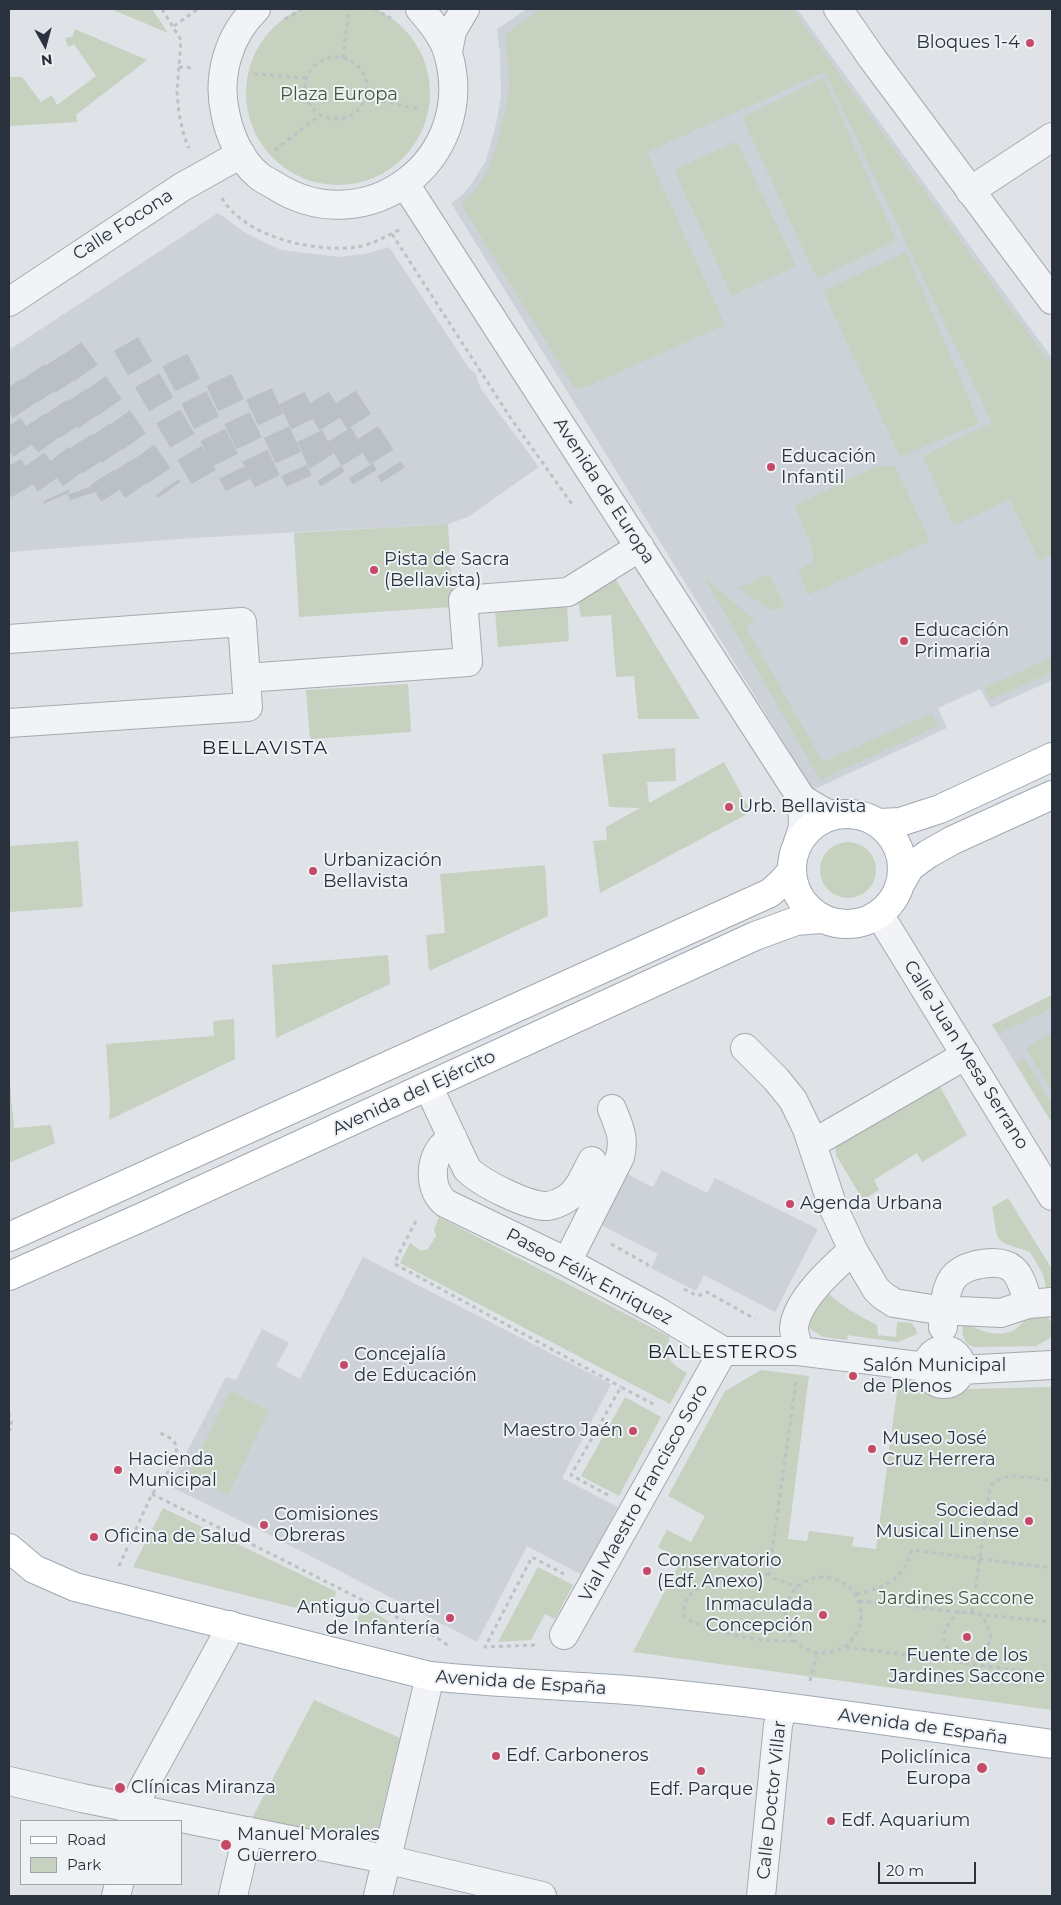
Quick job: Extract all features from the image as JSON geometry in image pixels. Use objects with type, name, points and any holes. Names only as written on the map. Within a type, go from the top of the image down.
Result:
[{"type":"main road","points":[[878,823],[900,822],[940,809],[1052,757]]},
{"type":"main road","points":[[902,881],[903,864],[899,848],[890,834],[878,823],[864,816],[849,814],[833,815],[819,821],[807,830],[798,842],[793,856],[794,886],[800,899],[821,919],[851,924],[866,921],[879,914],[889,905],[897,894],[910,867],[928,854],[1052,795]]},
{"type":"main road","name":"Avenida del Ejército","points":[[9,1237],[770,892],[792,871]]},
{"type":"main road","name":"Avenida del Ejército","points":[[9,1276],[755,936],[796,921],[821,919]]},
{"type":"main road","name":"Avenida de España","points":[[9,1548],[34,1569],[75,1587],[430,1676],[470,1681],[627,1690],[734,1702],[1052,1744]]},
{"type":"street","points":[[250,12],[231,43],[222,82],[222,100],[228,128],[241,154],[258,175],[288,194],[317,204],[348,205],[378,198],[405,184],[424,167],[438,148],[449,125],[454,100],[453,76],[448,52],[437,30],[420,9]]},
{"type":"street","points":[[448,52],[452,32],[465,9]]},
{"type":"street","points":[[838,9],[872,58],[1052,300]]},
{"type":"street","points":[[970,191],[1052,137]]},
{"type":"street","name":"Calle Focona","points":[[9,302],[182,187],[241,154]]},
{"type":"street","name":"Avenida de Europa","points":[[405,184],[802,799],[833,815]]},
{"type":"street","points":[[246,678],[468,662],[463,600],[568,592],[640,548]]},
{"type":"street","points":[[9,639],[242,622],[248,707],[9,723]]},
{"type":"street","points":[[798,842],[803,827],[802,799]]},
{"type":"street","name":"Calle Juan Mesa Serrano","points":[[879,914],[1052,1196]]},
{"type":"street","points":[[744,1048],[776,1079],[793,1100],[812,1144],[833,1207],[853,1250],[876,1289],[888,1300],[943,1319],[1001,1313],[1040,1303],[1012,1266],[1001,1262],[989,1262],[961,1270],[953,1278],[943,1319]]},
{"type":"street","points":[[812,1144],[966,1055]]},
{"type":"street","points":[[428,1086],[468,1169],[476,1177],[513,1196],[521,1205],[548,1216],[561,1214],[572,1209],[584,1198],[598,1164]]},
{"type":"street","points":[[567,1262],[615,1168],[623,1145],[621,1131],[612,1109]]},
{"type":"street","name":"Paseo Félix Enriquez","points":[[453,1138],[442,1147],[435,1161],[433,1183],[439,1198],[567,1262],[655,1310],[723,1351]]},
{"type":"street","points":[[798,1351],[798,1342],[794,1328],[804,1303],[818,1284],[853,1250]]},
{"type":"street","points":[[723,1351],[798,1351],[926,1367],[929,1377],[942,1384],[952,1382],[961,1370],[1052,1365]]},
{"type":"street","name":"Vial Maestro Francisco Soro","points":[[566,1632],[723,1351]]},
{"type":"street","points":[[133,1814],[142,1790],[229,1631],[230,1625]]},
{"type":"street","points":[[378,1896],[385,1859],[430,1676]]},
{"type":"street","name":"Calle Doctor Villar","points":[[761,1896],[779,1718],[782,1711],[788,1709]]},
{"type":"street","points":[[9,1781],[82,1798],[133,1814],[174,1820]]},
{"type":"street","points":[[182,1821],[248,1831],[385,1859],[542,1896]]},
{"type":"street","points":[[233,1896],[248,1831]]},
{"type":"path","points":[[162,9],[181,40],[178,82],[179,114],[184,136],[191,151]]},
{"type":"path","points":[[174,26],[198,9]]},
{"type":"path","points":[[281,21],[302,9]]},
{"type":"path","points":[[344,58],[349,9]]},
{"type":"path","points":[[374,9],[387,15],[394,21]]},
{"type":"path","points":[[333,57],[344,58],[360,69],[365,78],[366,98],[361,106],[345,118],[335,119],[320,115],[310,105],[305,95],[304,85],[308,74],[322,60],[333,57]]},
{"type":"path","points":[[366,98],[425,110]]},
{"type":"path","points":[[272,152],[320,115]]},
{"type":"path","points":[[269,148],[278,158]]},
{"type":"path","points":[[219,192],[234,215],[250,226],[314,247],[356,247],[375,243],[400,230]]},
{"type":"path","points":[[416,1221],[395,1264],[684,1422]]},
{"type":"path","points":[[584,1229],[647,1264],[649,1270],[656,1274]]},
{"type":"path","points":[[677,1285],[698,1296],[707,1292],[757,1320]]},
{"type":"path","points":[[769,1574],[797,1374],[798,1351]]},
{"type":"path","points":[[612,1497],[571,1475],[621,1387]]},
{"type":"path","points":[[9,1414],[12,1426],[9,1431]]},
{"type":"path","points":[[117,1571],[152,1494],[176,1459],[178,1448],[172,1439],[158,1432]]},
{"type":"path","points":[[972,1612],[990,1487],[994,1480],[1015,1477],[1052,1480]]},
{"type":"path","name":"Avenida de España","points":[[152,1494],[436,1637],[452,1648]]},
{"type":"path","points":[[856,1594],[889,1585],[907,1565],[912,1550],[1052,1568]]},
{"type":"path","points":[[566,1632],[549,1624],[537,1645],[485,1647],[532,1557],[590,1588]]},
{"type":"path","points":[[769,1574],[773,1578],[797,1587]]},
{"type":"path","points":[[769,1574],[713,1582],[695,1589],[682,1610],[685,1618],[705,1627],[753,1640],[795,1641]]},
{"type":"path","points":[[845,1647],[854,1637],[860,1626],[862,1614],[856,1594],[839,1580],[828,1576],[806,1580],[789,1596],[785,1620],[788,1631],[795,1641],[805,1649],[826,1653],[845,1647],[1052,1675]]},
{"type":"path","points":[[859,1601],[1052,1622]]},
{"type":"path","points":[[960,1662],[949,1652],[944,1641],[944,1632],[947,1624],[961,1611]]},
{"type":"path","points":[[960,1662],[986,1648],[990,1639],[990,1630],[980,1613]]},
{"type":"path","points":[[812,1676],[816,1652]]},
{"type":"shaded area","points":[[527,9],[797,9],[1052,358],[1052,680],[991,708],[980,689],[938,708],[947,728],[813,790],[451,203],[460,197],[470,186],[486,161],[496,124],[501,97],[500,53],[497,29]]},
{"type":"shaded area","points":[[218,213],[247,234],[281,250],[339,257],[365,254],[389,247],[469,368],[475,373],[481,389],[539,467],[468,517],[448,524],[193,538],[9,552],[9,350]]},
{"type":"shaded area","points":[[1052,995],[1052,1123],[992,1025]]},
{"type":"shaded area","points":[[662,1170],[707,1193],[715,1178],[818,1229],[775,1312],[704,1275],[696,1291],[651,1268],[658,1254],[597,1223],[623,1172],[653,1187]]},
{"type":"shaded area","points":[[363,1257],[611,1384],[562,1478],[618,1507],[582,1575],[527,1546],[477,1642],[262,1531],[169,1486],[226,1377],[236,1380],[262,1329],[289,1343],[276,1366],[300,1379]]},
{"type":"green space","name":"Plaza Europa","points":[[338,1],[356,3],[373,8],[403,28],[423,58],[428,75],[430,93],[428,111],[423,128],[403,158],[373,178],[356,183],[338,185],[320,183],[303,178],[273,158],[253,128],[248,111],[246,93],[248,75],[253,58],[273,28],[303,8],[320,3]]},
{"type":"green space","points":[[111,9],[152,9],[168,33]]},
{"type":"green space","points":[[541,9],[792,9],[1052,366],[1052,554],[1039,560],[1009,499],[954,526],[923,456],[992,423],[825,72],[647,152],[725,325],[576,390],[461,204],[470,196],[484,177],[493,156],[499,134],[509,88],[505,34]]},
{"type":"green space","points":[[75,29],[147,60],[76,115],[77,122],[9,126],[9,77],[22,77],[41,102],[52,95],[57,105],[96,76],[74,44],[68,47],[65,38],[72,37]]},
{"type":"green space","points":[[824,78],[896,240],[817,279],[742,117]]},
{"type":"green space","points":[[737,141],[796,266],[732,296],[674,170]]},
{"type":"green space","points":[[906,252],[979,423],[900,457],[823,291]]},
{"type":"green space","points":[[877,466],[895,466],[930,541],[808,595],[798,569],[814,562],[813,554],[794,506]]},
{"type":"green space","name":"Pista de Sacra (Bellavista)","points":[[448,524],[453,607],[299,617],[294,533]]},
{"type":"green space","points":[[769,574],[785,605],[773,611],[738,588]]},
{"type":"green space","points":[[704,577],[756,621],[746,627],[823,762],[931,713],[938,726],[820,780]]},
{"type":"green space","points":[[615,578],[700,719],[638,719],[634,676],[616,677],[611,615],[581,617],[578,601]]},
{"type":"green space","points":[[567,604],[569,641],[498,647],[495,610]]},
{"type":"green space","points":[[1052,657],[1052,672],[990,700],[984,688]]},
{"type":"green space","points":[[408,684],[411,732],[310,739],[306,690]]},
{"type":"green space","points":[[675,748],[676,781],[647,782],[649,803],[724,762],[751,812],[600,893],[593,841],[607,840],[606,827],[640,808],[609,807],[602,754]]},
{"type":"green space","points":[[78,841],[83,907],[9,912],[9,846]]},
{"type":"green space","points":[[848,842],[859,844],[868,850],[874,859],[876,870],[874,881],[868,890],[859,896],[848,898],[837,896],[828,890],[822,881],[820,870],[822,859],[828,850],[837,844]]},
{"type":"green space","points":[[545,865],[548,916],[429,971],[426,935],[445,933],[440,874]]},
{"type":"green space","points":[[388,955],[390,984],[276,1038],[272,965]]},
{"type":"green space","points":[[1052,995],[1052,1008],[998,1034],[992,1025]]},
{"type":"green space","points":[[234,1019],[235,1059],[109,1120],[110,1103],[106,1044],[214,1036],[213,1021]]},
{"type":"green space","points":[[1052,1033],[1052,1092],[1026,1048]]},
{"type":"green space","points":[[1025,1059],[1052,1105],[1052,1123],[1016,1064]]},
{"type":"green space","points":[[9,1074],[14,1128],[51,1125],[55,1143],[9,1163]]},
{"type":"green space","points":[[934,1076],[967,1135],[922,1162],[917,1153],[874,1180],[879,1190],[863,1200],[836,1155],[835,1142]]},
{"type":"green space","points":[[1008,1198],[1052,1269],[1052,1288],[1050,1289],[1046,1288],[1043,1274],[1030,1252],[1004,1243],[997,1235],[992,1207]]},
{"type":"green space","points":[[439,1217],[670,1337],[668,1354],[670,1359],[676,1366],[687,1373],[670,1404],[400,1263],[410,1243],[420,1250],[427,1250],[436,1236],[434,1229]]},
{"type":"green space","points":[[826,1291],[856,1314],[877,1325],[878,1335],[896,1337],[897,1322],[912,1323],[917,1334],[898,1342],[847,1335],[848,1340],[823,1337],[806,1326],[814,1299]]},
{"type":"green space","points":[[1042,1308],[1052,1324],[1052,1337],[1036,1346],[976,1347],[968,1344],[964,1338],[962,1330],[963,1321],[981,1330],[1002,1334],[1014,1330]]},
{"type":"green space","name":"Jardines Saccone","points":[[761,1370],[809,1376],[788,1539],[807,1541],[809,1531],[854,1537],[852,1546],[876,1549],[898,1384],[966,1389],[1052,1387],[1052,1710],[633,1652],[681,1560],[658,1547],[667,1530],[691,1542],[705,1516],[668,1496],[725,1391]]},
{"type":"green space","points":[[230,1391],[269,1411],[228,1495],[188,1475]]},
{"type":"green space","points":[[625,1397],[661,1417],[619,1496],[581,1476]]},
{"type":"green space","points":[[163,1508],[337,1592],[325,1615],[133,1567]]},
{"type":"green space","points":[[538,1567],[573,1585],[555,1619],[545,1614],[531,1640],[498,1642]]},
{"type":"green space","points":[[363,1607],[418,1637],[355,1624]]},
{"type":"green space","points":[[314,1700],[400,1738],[374,1848],[250,1822]]},
{"type":"tunnel","points":[[126,344],[210,488]]},
{"type":"tunnel","points":[[70,350],[169,490]]},
{"type":"tunnel","points":[[175,360],[238,485]]},
{"type":"tunnel","points":[[51,362],[138,492]]},
{"type":"tunnel","points":[[33,372],[113,494]]},
{"type":"tunnel","points":[[219,380],[268,483]]},
{"type":"tunnel","points":[[9,387],[79,484],[83,496]]},
{"type":"tunnel","points":[[259,394],[299,481]]},
{"type":"tunnel","points":[[292,398],[321,460],[333,479]]},
{"type":"tunnel","points":[[344,398],[393,475]]},
{"type":"tunnel","points":[[317,399],[365,477]]},
{"type":"tunnel","points":[[9,426],[53,489],[57,498]]},
{"type":"tunnel","points":[[9,466],[29,499]]},
{"type":"place","name":"Bloques 1-4","points":[[1030,43]]},
{"type":"place","name":"Educación Infantil","points":[[771,467]]},
{"type":"place","name":"Pista de Sacra (Bellavista)","points":[[374,570]]},
{"type":"place","name":"Educación Primaria","points":[[904,641]]},
{"type":"place","name":"Urb. Bellavista","points":[[729,807]]},
{"type":"place","name":"Urbanización Bellavista","points":[[313,871]]},
{"type":"place","name":"Agenda Urbana","points":[[790,1204]]},
{"type":"place","name":"Concejalía de Educación","points":[[344,1365]]},
{"type":"place","name":"Salón Municipal de Plenos","points":[[853,1376]]},
{"type":"place","name":"Maestro Jaén","points":[[633,1431]]},
{"type":"place","name":"Museo José Cruz Herrera","points":[[872,1449]]},
{"type":"place","name":"Hacienda Municipal","points":[[118,1470]]},
{"type":"place","name":"Sociedad Musical Linense","points":[[1029,1521]]},
{"type":"place","name":"Comisiones Obreras","points":[[264,1525]]},
{"type":"place","name":"Oficina de Salud","points":[[94,1537]]},
{"type":"place","name":"Conservatorio (Edf. Anexo)","points":[[647,1571]]},
{"type":"place","name":"Inmaculada Concepción","points":[[823,1615]]},
{"type":"place","name":"Antiguo Cuartel de Infantería","points":[[450,1618]]},
{"type":"place","name":"Fuente de los Jardines Saccone","points":[[967,1637]]},
{"type":"place","name":"Edf. Carboneros","points":[[496,1756]]},
{"type":"place","name":"Policlínica Europa","points":[[982,1768]]},
{"type":"place","name":"Edf. Parque","points":[[701,1771]]},
{"type":"place","name":"Clínicas Miranza","points":[[120,1788]]},
{"type":"place","name":"Edf. Aquarium","points":[[831,1821]]},
{"type":"place","name":"Manuel Morales Guerrero","points":[[226,1845]]},
{"type":"district","name":"BELLAVISTA","points":[[265,748]]},
{"type":"district","name":"BALLESTEROS","points":[[723,1352]]}]
